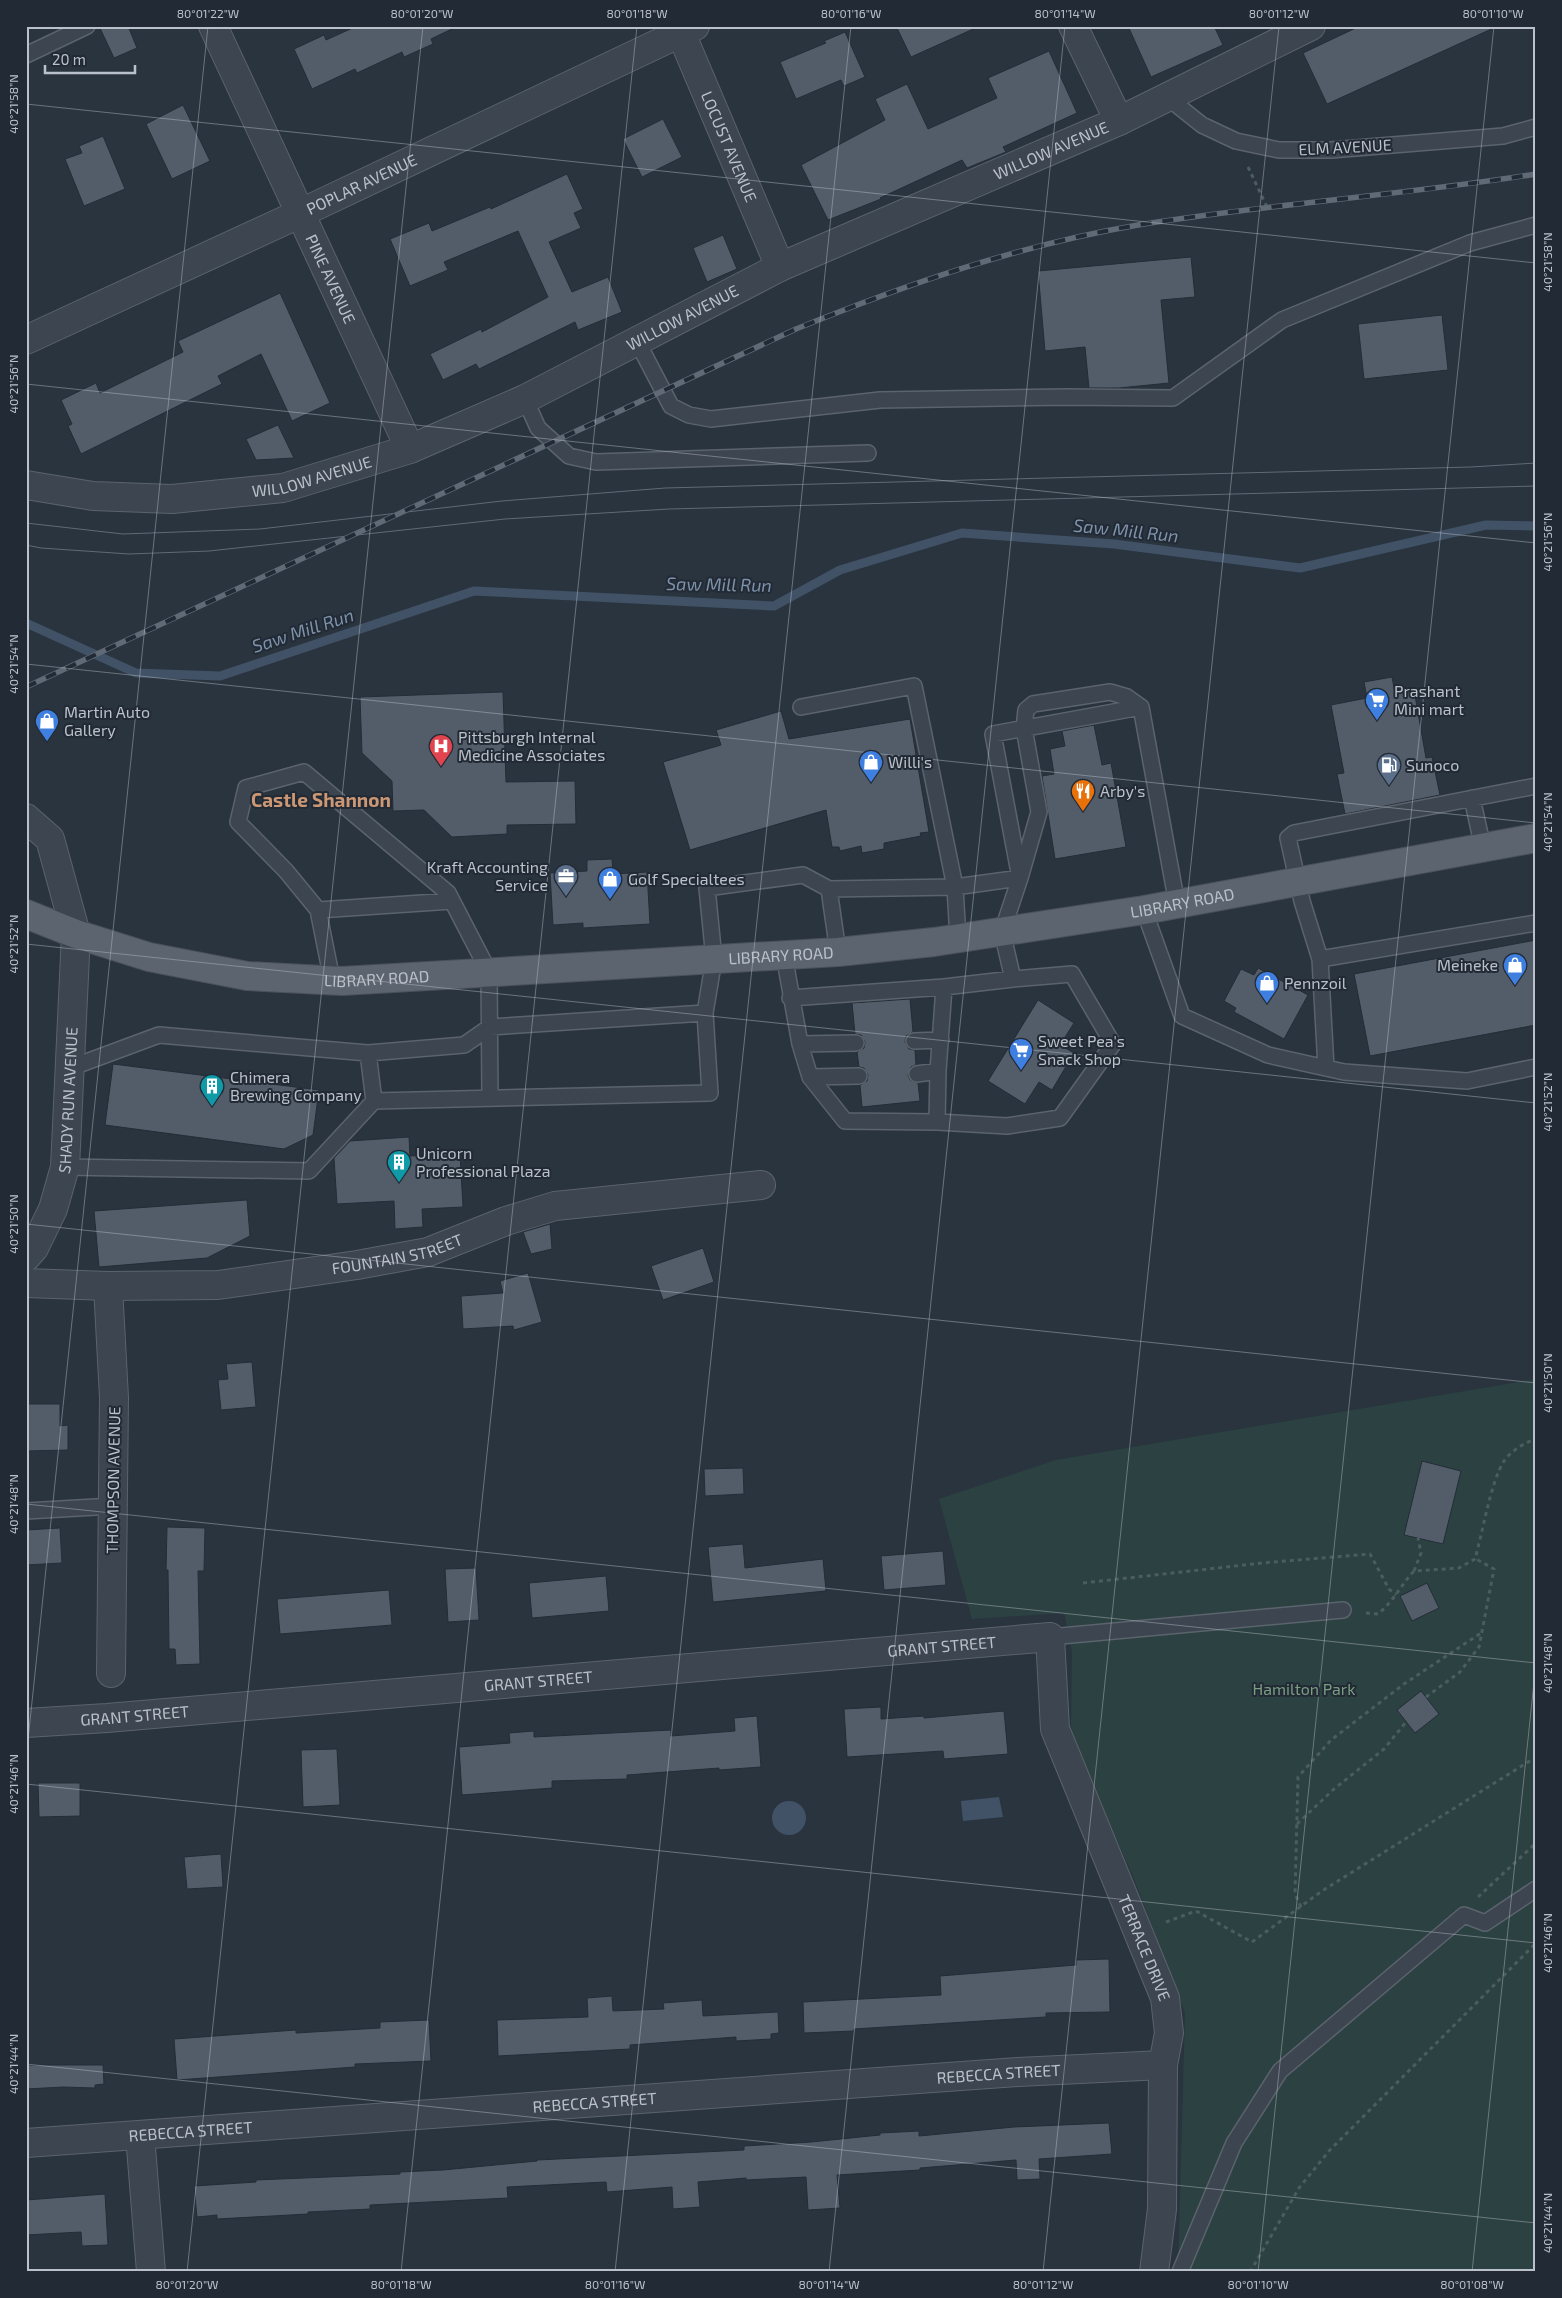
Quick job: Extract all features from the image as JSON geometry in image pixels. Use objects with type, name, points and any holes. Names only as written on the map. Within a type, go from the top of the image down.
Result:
[{"type":"main road","name":"LIBRARY ROAD","points":[[26,914],[76,934],[149,957],[247,976],[332,980],[838,952],[958,939],[1144,910],[1536,838]]},
{"type":"street","name":"PINE AVENUE","points":[[212,26],[410,449]]},
{"type":"street","points":[[1073,26],[1119,121]]},
{"type":"street","name":"WILLOW AVENUE","points":[[26,485],[92,496],[172,499],[283,488],[410,449],[525,399],[780,267],[1119,121],[1311,26]]},
{"type":"street","name":"POPLAR AVENUE","points":[[26,340],[301,213],[685,28]]},
{"type":"street","name":"LOCUST AVENUE","points":[[685,28],[780,267]]},
{"type":"street","name":"SHADY RUN AVENUE","points":[[26,818],[50,839],[76,934],[65,1167],[53,1209],[34,1248],[26,1257]]},
{"type":"street","name":"FOUNTAIN STREET","points":[[26,1283],[108,1286],[218,1285],[357,1265],[428,1252],[506,1222],[555,1206],[761,1185]]},
{"type":"street","name":"THOMPSON AVENUE","points":[[108,1286],[114,1398],[111,1673]]},
{"type":"street","name":"GRANT STREET","points":[[26,1723],[107,1718],[1050,1636]]},
{"type":"street","name":"TERRACE DRIVE","points":[[1050,1636],[1055,1729],[1165,1998],[1169,2033],[1163,2065],[1162,2209],[1154,2272]]},
{"type":"street","name":"REBECCA STREET","points":[[26,2144],[1018,2072],[1163,2065]]},
{"type":"street","points":[[140,2135],[151,2272]]},
{"type":"lane","points":[[26,55],[88,26]]},
{"type":"lane","name":"ELM AVENUE","points":[[1167,97],[1202,125],[1236,141],[1279,150],[1331,150],[1503,136],[1536,126]]},
{"type":"lane","points":[[637,341],[671,406],[689,415],[711,419],[880,400],[1066,397],[1173,398],[1282,320],[1470,242],[1536,225]]},
{"type":"lane","points":[[525,399],[538,428],[569,456],[596,462],[868,453]]},
{"type":"lane","points":[[801,706],[914,686],[955,886],[958,939]]},
{"type":"lane","points":[[1013,979],[1002,932],[1039,812],[1024,728],[1026,710],[1033,704],[1110,692],[1127,697],[1141,707],[1177,904]]},
{"type":"lane","points":[[1020,878],[993,734],[1141,707]]},
{"type":"lane","points":[[332,980],[318,910],[286,871],[238,822],[246,788],[304,772],[448,893],[489,972],[490,1098]]},
{"type":"lane","points":[[1326,1068],[1320,959],[1297,882],[1288,838],[1294,833],[1536,786]]},
{"type":"lane","points":[[1472,798],[1483,848]]},
{"type":"lane","points":[[65,1167],[309,1170],[374,1101],[710,1093],[705,1014],[714,959],[707,888],[803,875],[829,889],[955,886],[1020,878]]},
{"type":"lane","points":[[829,889],[838,952]]},
{"type":"lane","points":[[318,910],[452,901]]},
{"type":"lane","points":[[1144,910],[1182,1016],[1268,1054],[1344,1072],[1466,1081],[1536,1067]]},
{"type":"lane","points":[[1320,959],[1536,923]]},
{"type":"lane","points":[[784,955],[790,998],[800,1044],[810,1077],[846,1120],[1007,1126],[1060,1118],[1113,1044],[1072,974],[944,987],[790,998]]},
{"type":"lane","points":[[937,1122],[938,1071],[944,987]]},
{"type":"lane","points":[[70,1068],[159,1035],[368,1053],[464,1045],[490,1027],[705,1014]]},
{"type":"lane","points":[[914,1041],[941,1040]]},
{"type":"lane","points":[[800,1044],[856,1042]]},
{"type":"lane","points":[[368,1053],[374,1101]]},
{"type":"lane","points":[[917,1074],[938,1071]]},
{"type":"lane","points":[[810,1077],[860,1076]]},
{"type":"lane","points":[[26,1511],[113,1506]]},
{"type":"lane","points":[[1050,1636],[1343,1610]]},
{"type":"lane","points":[[1180,2272],[1234,2143],[1280,2071],[1464,1916],[1485,1923],[1536,1889]]},
{"type":"path","points":[[1236,141],[1266,207]]},
{"type":"path","points":[[1414,1571],[1458,1568],[1475,1559],[1497,1476],[1504,1460],[1523,1443],[1536,1439]]},
{"type":"path","points":[[1343,1610],[1378,1614],[1390,1604],[1404,1582],[1414,1571],[1421,1554],[1418,1538]]},
{"type":"path","points":[[1082,1584],[1262,1563],[1370,1554],[1389,1589],[1396,1595]]},
{"type":"path","points":[[1426,1697],[1460,1672],[1479,1647],[1494,1569],[1475,1559]]},
{"type":"path","points":[[1301,1907],[1296,1894],[1298,1778],[1331,1740],[1404,1684],[1481,1633]]},
{"type":"path","points":[[1297,1825],[1334,1789],[1384,1749],[1406,1722]]},
{"type":"path","points":[[1161,1924],[1196,1911],[1252,1942],[1395,1844],[1536,1757]]},
{"type":"path","points":[[1464,1916],[1475,1900],[1536,1843]]},
{"type":"path","points":[[1250,2272],[1299,2188],[1329,2151],[1536,1944]]},
{"type":"green space","name":"Hamilton Park","points":[[1536,1379],[1536,2272],[1178,2272],[1185,2013],[1134,1879],[1078,1752],[1071,1726],[1072,1651],[1064,1613],[972,1619],[939,1499],[1056,1460]]},
{"type":"water","points":[[999,1797],[1003,1817],[963,1821],[961,1801]]},
{"type":"water","points":[[789,1801],[796,1802],[801,1806],[805,1811],[805,1825],[801,1830],[796,1834],[789,1835],[782,1834],[777,1830],[773,1825],[772,1818],[773,1811],[777,1806],[782,1802]]},
{"type":"building","points":[[99,26],[128,26],[137,48],[114,58]]},
{"type":"building","points":[[357,26],[458,26],[431,39],[433,44],[404,57],[402,52],[357,73],[355,69],[312,89],[294,49],[324,35],[326,40]]},
{"type":"building","points":[[896,26],[980,26],[911,57]]},
{"type":"building","points":[[1128,26],[1214,26],[1223,45],[1151,77]]},
{"type":"building","points":[[1360,26],[1498,26],[1327,104],[1303,53]]},
{"type":"building","points":[[845,32],[865,77],[844,86],[841,80],[796,99],[780,62],[826,43],[824,41]]},
{"type":"building","points":[[1049,51],[1077,113],[1003,147],[1006,152],[967,168],[962,160],[881,199],[828,220],[801,165],[885,120],[875,99],[907,84],[928,129],[997,98],[988,78]]},
{"type":"building","points":[[183,105],[210,161],[172,179],[146,124]]},
{"type":"building","points":[[663,119],[682,157],[642,177],[623,139]]},
{"type":"building","points":[[103,136],[125,189],[84,206],[65,159],[82,153],[79,146]]},
{"type":"building","points":[[567,174],[583,209],[574,213],[581,228],[549,242],[572,292],[608,277],[622,312],[578,330],[575,322],[479,369],[476,364],[443,380],[430,354],[481,329],[482,332],[548,297],[518,231],[444,262],[448,270],[410,286],[390,239],[429,223],[432,231],[490,207],[491,209]]},
{"type":"building","points":[[723,235],[737,269],[707,282],[693,248]]},
{"type":"building","points":[[1191,257],[1195,297],[1161,300],[1169,383],[1119,388],[1089,388],[1085,347],[1045,351],[1038,271]]},
{"type":"building","points":[[280,293],[330,403],[292,421],[261,354],[218,376],[222,384],[81,454],[68,426],[72,424],[61,400],[96,383],[100,393],[183,352],[178,341]]},
{"type":"building","points":[[1442,315],[1448,370],[1364,379],[1358,324]]},
{"type":"building","points":[[278,425],[294,458],[256,460],[246,439]]},
{"type":"building","points":[[1392,677],[1395,693],[1414,690],[1426,758],[1432,757],[1440,795],[1345,814],[1337,774],[1344,773],[1331,705],[1367,698],[1364,682]]},
{"type":"building","name":"Pittsburgh Internal Medicine Associates","points":[[503,692],[506,782],[575,781],[576,824],[507,825],[507,834],[452,837],[424,810],[393,811],[392,781],[362,753],[360,697]]},
{"type":"building","points":[[781,711],[789,739],[910,719],[929,832],[920,833],[921,836],[884,843],[884,849],[862,853],[861,846],[840,851],[839,847],[832,847],[826,810],[690,850],[663,762],[721,745],[716,730]]},
{"type":"building","name":"Arby's","points":[[1094,725],[1102,765],[1111,763],[1126,847],[1055,859],[1042,776],[1054,774],[1050,749],[1065,746],[1062,731]]},
{"type":"building","points":[[612,859],[613,874],[647,872],[650,924],[583,928],[583,923],[553,925],[550,873],[587,871],[587,860]]},
{"type":"building","points":[[1536,940],[1536,1025],[1370,1056],[1354,974]]},
{"type":"building","name":"Pennzoil","points":[[1258,968],[1308,995],[1284,1039],[1234,1012],[1236,1008],[1224,1001],[1241,969],[1254,975]]},
{"type":"building","points":[[910,999],[913,1032],[906,1036],[905,1042],[909,1049],[915,1050],[916,1065],[911,1067],[908,1075],[910,1080],[918,1083],[920,1101],[862,1107],[860,1085],[867,1081],[868,1075],[864,1068],[859,1067],[857,1052],[864,1048],[865,1042],[861,1035],[855,1034],[852,1003]]},
{"type":"building","points":[[1038,1000],[1074,1023],[1060,1045],[1074,1053],[1052,1090],[1039,1082],[1025,1104],[988,1081]]},
{"type":"building","name":"Chimera Brewing Company","points":[[113,1064],[319,1090],[313,1135],[284,1149],[105,1125]]},
{"type":"building","name":"Unicorn Professional Plaza","points":[[409,1137],[410,1156],[460,1153],[463,1207],[422,1209],[423,1227],[395,1229],[394,1201],[337,1204],[334,1158],[350,1141]]},
{"type":"building","points":[[247,1200],[250,1236],[207,1258],[99,1267],[94,1211]]},
{"type":"building","points":[[550,1224],[552,1249],[531,1254],[523,1232]]},
{"type":"building","points":[[703,1248],[714,1282],[663,1300],[651,1266]]},
{"type":"building","points":[[528,1273],[542,1322],[514,1330],[513,1326],[463,1329],[461,1296],[503,1293],[500,1281]]},
{"type":"building","points":[[252,1362],[256,1407],[221,1410],[218,1380],[228,1379],[226,1364]]},
{"type":"building","points":[[26,1404],[60,1404],[60,1426],[68,1425],[68,1450],[26,1451]]},
{"type":"building","points":[[1422,1461],[1461,1471],[1443,1544],[1404,1535]]},
{"type":"building","points":[[743,1468],[744,1494],[705,1496],[704,1469]]},
{"type":"building","points":[[167,1527],[205,1528],[204,1571],[198,1571],[200,1664],[176,1665],[175,1649],[169,1649],[168,1570],[166,1570]]},
{"type":"building","points":[[60,1528],[62,1563],[26,1565],[26,1530]]},
{"type":"building","points":[[743,1544],[745,1568],[823,1559],[826,1591],[713,1602],[708,1547]]},
{"type":"building","points":[[943,1551],[946,1585],[884,1590],[881,1556]]},
{"type":"building","points":[[476,1568],[479,1620],[448,1622],[445,1569]]},
{"type":"building","points":[[606,1576],[609,1611],[532,1618],[529,1583]]},
{"type":"building","points":[[1427,1583],[1439,1608],[1412,1621],[1400,1596]]},
{"type":"building","points":[[389,1590],[392,1625],[280,1634],[277,1599]]},
{"type":"building","points":[[1421,1691],[1439,1714],[1415,1733],[1397,1710]]},
{"type":"building","points":[[881,1707],[881,1719],[924,1716],[924,1718],[1004,1711],[1008,1754],[944,1759],[943,1751],[847,1757],[844,1709]]},
{"type":"building","points":[[757,1716],[761,1767],[719,1770],[719,1768],[627,1775],[627,1779],[552,1781],[552,1788],[462,1795],[459,1747],[510,1743],[509,1733],[534,1731],[534,1737],[671,1730],[671,1736],[735,1731],[734,1718]]},
{"type":"building","points":[[337,1749],[340,1805],[303,1807],[301,1750]]},
{"type":"building","points":[[38,1783],[80,1783],[80,1816],[39,1817]]},
{"type":"building","points":[[221,1854],[223,1887],[187,1889],[184,1857]]},
{"type":"building","points":[[1109,1959],[1110,2012],[1046,2013],[1046,2017],[804,2033],[803,2002],[941,1995],[940,1976],[1076,1965],[1076,1960]]},
{"type":"building","points":[[612,1996],[613,2011],[664,2009],[663,2003],[702,2000],[703,2016],[778,2012],[779,2033],[771,2034],[771,2039],[736,2041],[736,2037],[630,2045],[630,2049],[498,2056],[497,2020],[588,2017],[587,1998]]},
{"type":"building","points":[[429,2020],[431,2061],[355,2064],[355,2067],[177,2080],[174,2039],[296,2030],[296,2033],[380,2028],[380,2022]]},
{"type":"building","points":[[26,2065],[103,2065],[104,2084],[95,2085],[95,2088],[26,2089]]},
{"type":"building","points":[[1109,2123],[1112,2154],[1039,2159],[1040,2179],[1017,2180],[1016,2160],[920,2168],[920,2170],[837,2175],[840,2208],[808,2210],[806,2177],[746,2180],[746,2178],[698,2182],[700,2207],[673,2209],[672,2187],[607,2192],[606,2182],[507,2187],[508,2198],[370,2205],[370,2209],[217,2219],[217,2215],[197,2217],[194,2186],[256,2182],[256,2180],[400,2174],[400,2172],[443,2170],[537,2160],[744,2150],[744,2146],[811,2142],[880,2135],[880,2133],[919,2131],[919,2136],[1014,2127]]},
{"type":"building","points":[[105,2194],[108,2245],[82,2246],[81,2232],[26,2235],[26,2200]]},
{"type":"waterway","name":"Saw Mill Run","points":[[26,623],[136,673],[220,676],[474,591],[774,606],[840,570],[962,533],[1114,544],[1300,568],[1486,525],[1536,526]]},
{"type":"tram line","points":[[26,523],[123,534],[260,529],[502,501],[665,488],[1471,467],[1536,463]]},
{"type":"tram line","points":[[26,545],[41,548],[129,554],[209,551],[505,519],[669,509],[1536,486]]},
{"type":"railway","points":[[26,687],[796,329],[922,282],[1050,243],[1138,225],[1536,174]]},
{"type":"place","name":"Prashant Mini mart","points":[[1377,721]]},
{"type":"place","name":"Martin Auto Gallery","points":[[47,742]]},
{"type":"place","name":"Pittsburgh Internal Medicine Associates","points":[[441,767]]},
{"type":"place","name":"Willi's","points":[[871,783]]},
{"type":"place","name":"Sunoco","points":[[1389,786]]},
{"type":"place","name":"Arby's","points":[[1083,812]]},
{"type":"place","name":"Kraft Accounting Service","points":[[566,897]]},
{"type":"place","name":"Golf Specialtees","points":[[610,900]]},
{"type":"place","name":"Meineke","points":[[1515,986]]},
{"type":"place","name":"Pennzoil","points":[[1267,1004]]},
{"type":"place","name":"Sweet Pea's Snack Shop","points":[[1021,1071]]},
{"type":"place","name":"Chimera Brewing Company","points":[[212,1107]]},
{"type":"place","name":"Unicorn Professional Plaza","points":[[399,1183]]},
{"type":"district","name":"Castle Shannon","points":[[321,800]]}]
